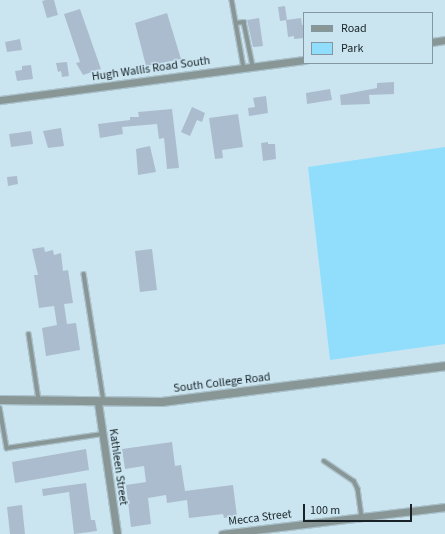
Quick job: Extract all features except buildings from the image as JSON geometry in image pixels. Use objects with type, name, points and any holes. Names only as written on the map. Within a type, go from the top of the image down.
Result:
[{"type":"street","points":[[433,42],[445,40]]},
{"type":"street","name":"Hugh Wallis Road South","points":[[0,100],[303,60]]},
{"type":"street","name":"South College Road","points":[[0,400],[101,403],[189,399],[445,366]]},
{"type":"street","name":"Kathleen Street","points":[[101,403],[103,434],[117,534]]},
{"type":"street","name":"Mecca Street","points":[[222,534],[445,507]]},
{"type":"lane","points":[[232,0],[244,68]]},
{"type":"lane","points":[[236,23],[244,22],[253,66]]},
{"type":"lane","points":[[84,274],[101,403]]},
{"type":"lane","points":[[30,334],[39,401]]},
{"type":"lane","points":[[0,408],[7,448],[103,434]]},
{"type":"lane","points":[[324,461],[354,481],[358,489],[362,516]]},
{"type":"green space","points":[[445,147],[445,344],[330,360],[308,167]]}]
